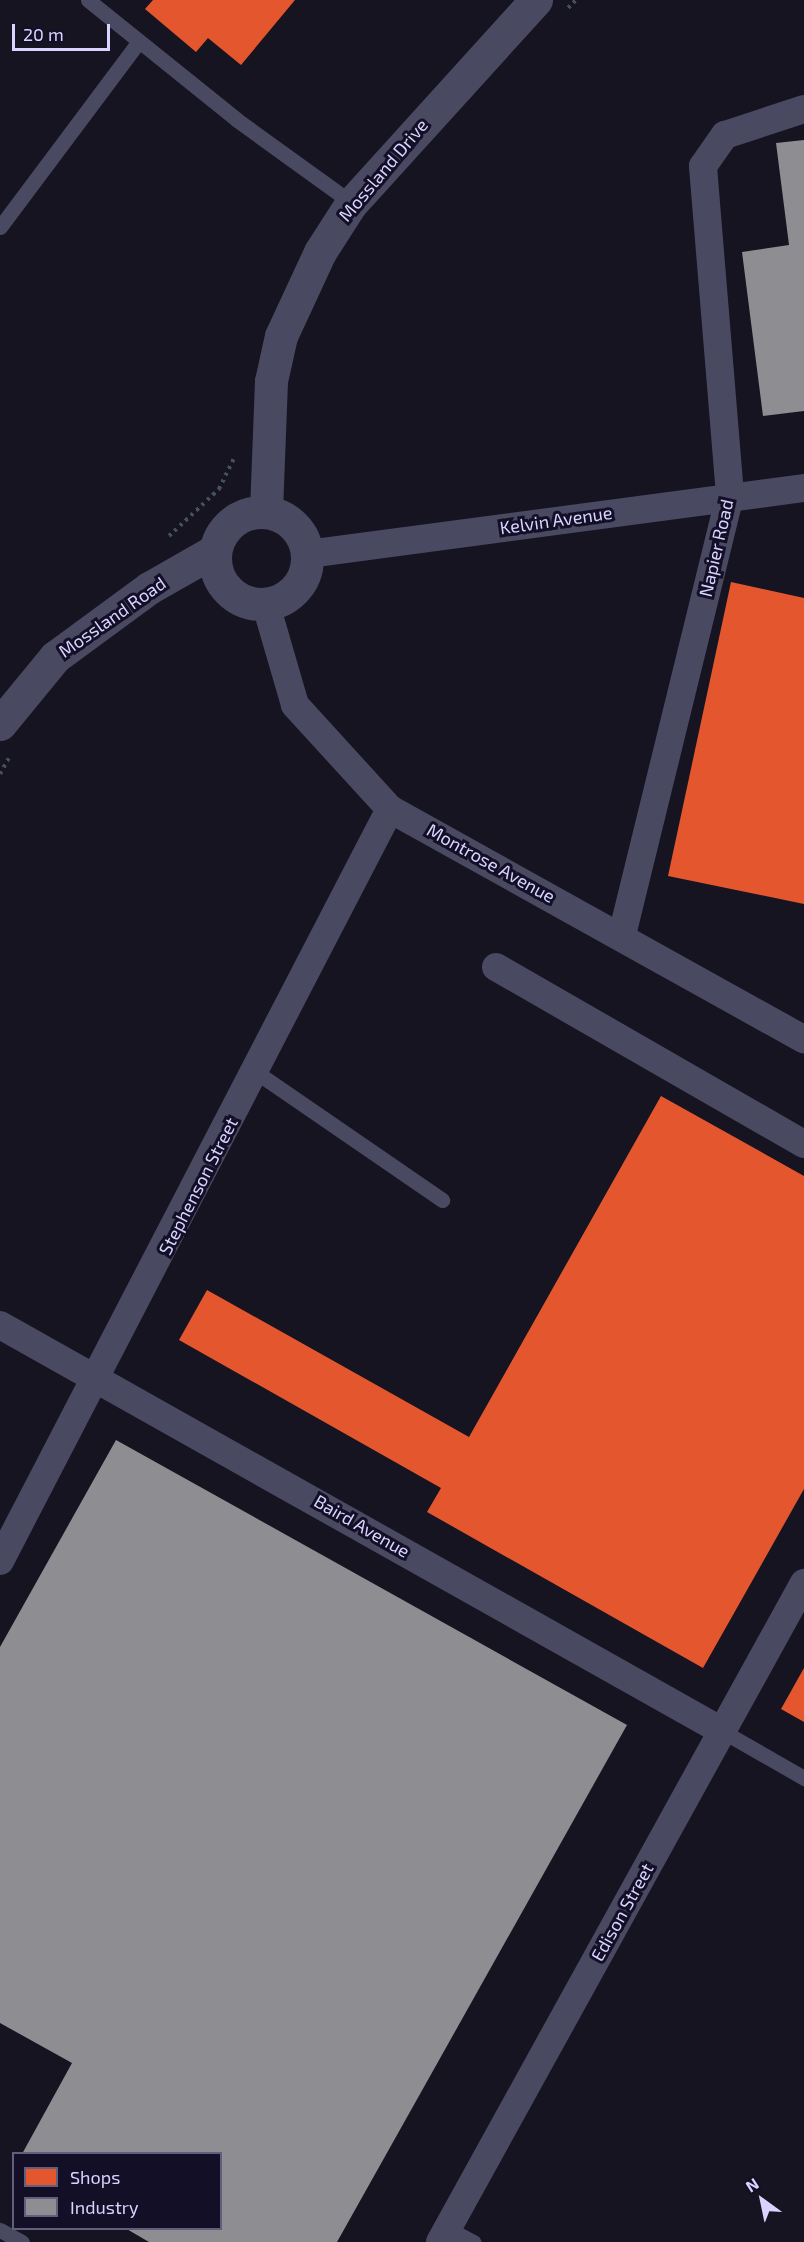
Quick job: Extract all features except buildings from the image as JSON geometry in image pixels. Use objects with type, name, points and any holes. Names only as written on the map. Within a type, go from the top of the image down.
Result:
[{"type":"street","name":"Mossland Drive","points":[[266,511],[271,381],[281,336],[320,252],[352,203],[536,0]]},
{"type":"street","name":"Napier Road","points":[[622,935],[729,495],[703,166],[725,135],[804,109]]},
{"type":"street","name":"Kelvin Avenue","points":[[308,555],[729,495],[804,488]]},
{"type":"street","points":[[266,511],[290,521],[308,555],[306,572],[290,595],[266,605],[238,600],[220,579],[214,552],[236,518],[266,511]]},
{"type":"street","name":"Mossland Road","points":[[0,724],[63,651],[149,588],[214,552]]},
{"type":"street","name":"Montrose Avenue","points":[[266,605],[295,705],[390,809],[622,935],[804,1039]]},
{"type":"street","name":"Stephenson Street","points":[[0,1561],[100,1377],[390,809]]},
{"type":"street","points":[[496,967],[804,1144]]},
{"type":"street","name":"Baird Avenue","points":[[0,1325],[100,1377],[722,1731]]},
{"type":"street","name":"Edison Street","points":[[443,2235],[804,1583]]},
{"type":"lane","points":[[88,0],[352,203]]},
{"type":"lane","points":[[0,227],[139,41]]},
{"type":"lane","points":[[256,1072],[442,1200]]},
{"type":"lane","points":[[722,1731],[804,1778]]},
{"type":"lane","points":[[0,2230],[22,2242]]},
{"type":"lane","points":[[443,2235],[473,2242]]}]
